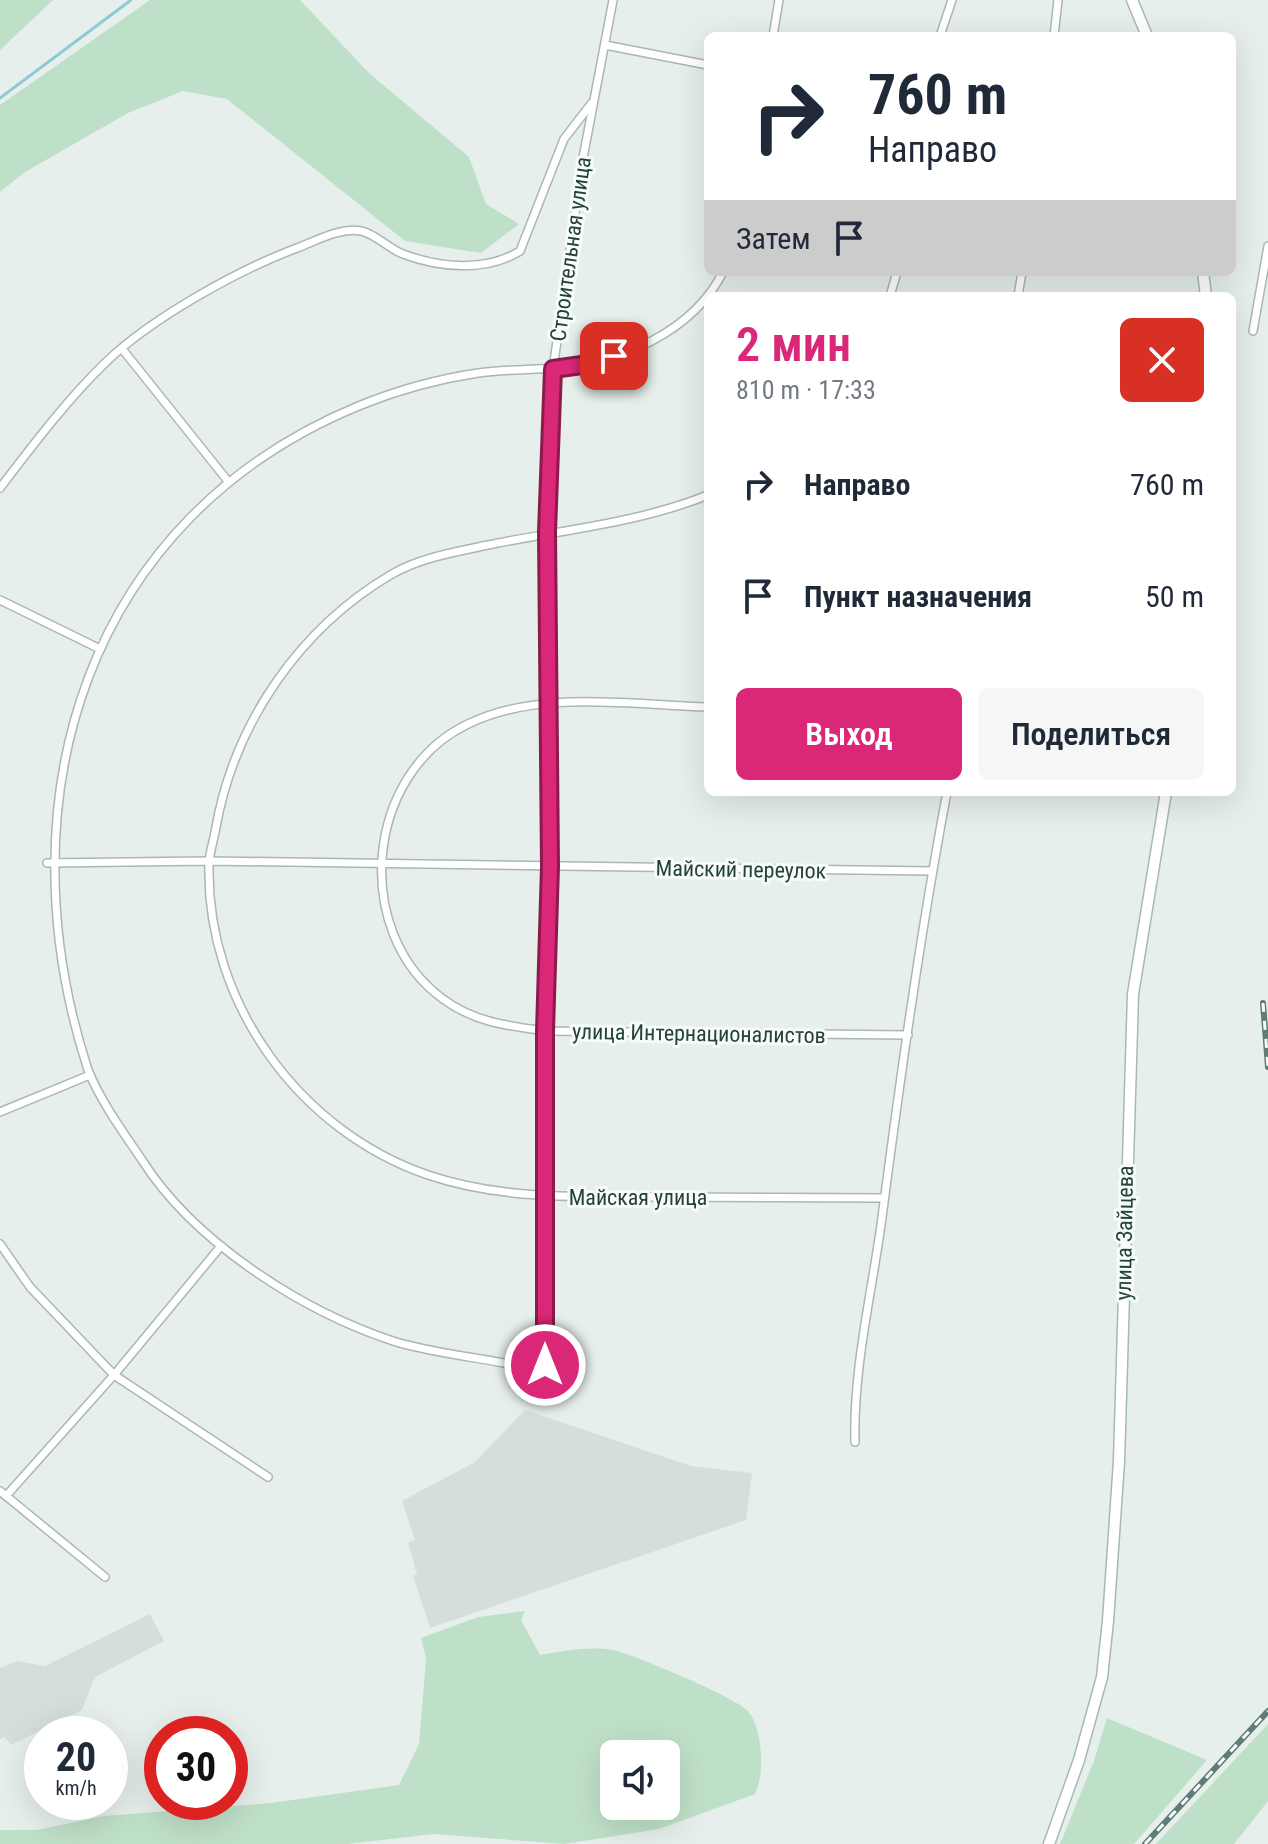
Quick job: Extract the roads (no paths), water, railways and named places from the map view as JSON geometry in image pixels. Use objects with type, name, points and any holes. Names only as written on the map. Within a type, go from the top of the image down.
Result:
[{"type":"street","name":"Строительная улица","points":[[545,1365],[545,1031],[550,866],[547,532],[553,369],[561,297],[613,0]]},
{"type":"street","points":[[774,32],[779,0]]},
{"type":"street","points":[[941,32],[952,0]]},
{"type":"street","points":[[1054,32],[1058,0]]},
{"type":"street","points":[[1132,0],[1145,32]]},
{"type":"street","points":[[605,45],[704,64]]},
{"type":"street","points":[[0,488],[46,428],[107,361],[193,299],[275,256],[342,231],[360,231],[402,254],[441,264],[488,264],[507,259],[520,251],[564,139],[593,101]]},
{"type":"street","points":[[1253,331],[1268,246]]},
{"type":"street","points":[[504,1363],[398,1342],[346,1324],[221,1246],[152,1177],[90,1075],[65,1001],[53,945],[47,863],[54,777],[69,712],[96,647],[129,587],[167,540],[227,480],[295,436],[400,390],[474,373],[524,367],[553,369],[596,363],[664,334],[696,310],[704,299]]},
{"type":"street","points":[[123,350],[227,480]]},
{"type":"street","name":"Майская улица","points":[[704,496],[659,512],[439,555],[395,572],[347,604],[264,696],[237,748],[221,800],[209,861],[217,937],[248,1022],[277,1069],[313,1107],[379,1153],[427,1175],[480,1189],[545,1196],[884,1198]]},
{"type":"street","points":[[0,600],[96,647]]},
{"type":"street","name":"улица Интернационалистов","points":[[704,707],[549,703],[472,722],[424,754],[394,798],[384,830],[382,865],[394,934],[414,971],[441,998],[471,1016],[497,1025],[545,1031],[908,1035]]},
{"type":"street","points":[[855,1442],[884,1198],[932,871],[946,796]]},
{"type":"street","name":"улица Зайцева","points":[[1049,1844],[1079,1760],[1102,1677],[1119,1461],[1133,994],[1165,796]]},
{"type":"street","name":"Майский переулок","points":[[47,863],[209,861],[932,871]]},
{"type":"street","points":[[0,1112],[90,1075]]},
{"type":"street","points":[[0,1244],[30,1287],[114,1375],[268,1477]]},
{"type":"street","points":[[105,1577],[3,1493],[114,1375],[221,1246]]},
{"type":"waterway","points":[[0,98],[131,0]]},
{"type":"railway","points":[[1263,1003],[1268,1067]]},
{"type":"railway","points":[[1145,1844],[1268,1711]]}]
